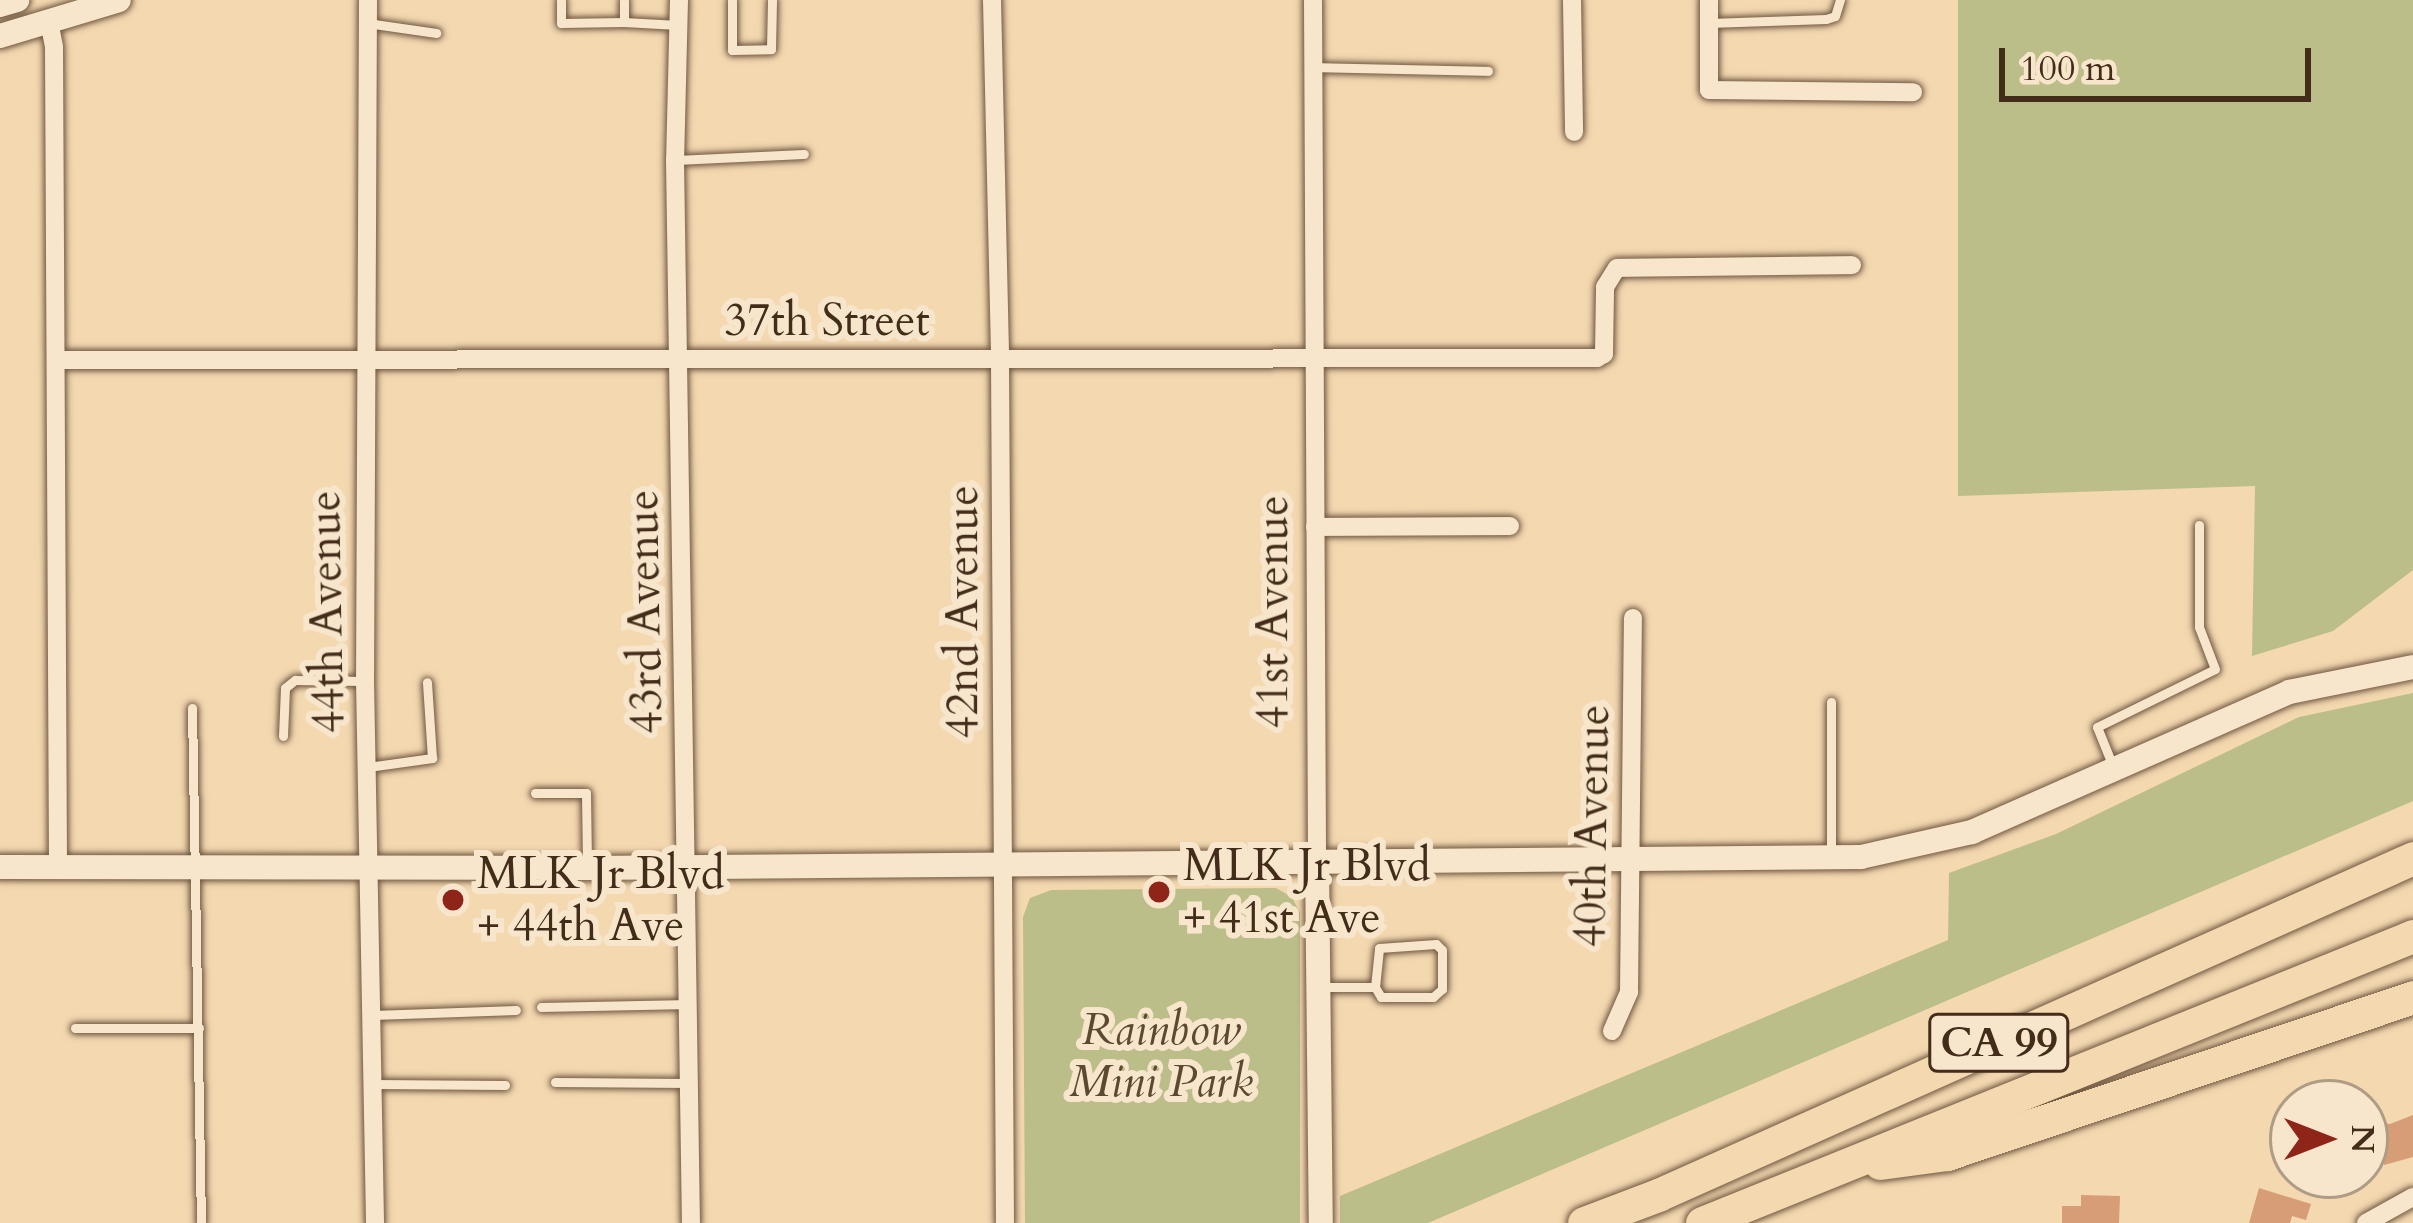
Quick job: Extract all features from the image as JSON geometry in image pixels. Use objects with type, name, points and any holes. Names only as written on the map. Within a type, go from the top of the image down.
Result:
[{"type":"highway","name":"CA 99","points":[[1584,1223],[1658,1196],[2413,858]]},
{"type":"highway","name":"CA 99","points":[[1702,1223],[2413,936]]},
{"type":"highway","points":[[1825,1171],[1947,1154],[2413,998]]},
{"type":"street","points":[[0,5],[17,0]]},
{"type":"street","points":[[0,21],[65,0]]},
{"type":"street","points":[[0,36],[119,0]]},
{"type":"street","name":"44th Avenue","points":[[368,0],[365,681],[375,1223]]},
{"type":"street","name":"43rd Avenue","points":[[679,0],[675,160],[691,1223]]},
{"type":"street","name":"42nd Avenue","points":[[992,0],[1000,360],[1005,1223]]},
{"type":"street","name":"41st Avenue","points":[[1313,0],[1321,1223]]},
{"type":"street","points":[[1572,0],[1574,132]]},
{"type":"street","points":[[1709,0],[1709,90],[1913,92]]},
{"type":"street","points":[[49,21],[54,46],[58,866]]},
{"type":"street","name":"37th Street","points":[[57,360],[1597,358],[1604,354],[1606,286],[1617,268],[1852,265]]},
{"type":"street","points":[[1315,527],[1510,526]]},
{"type":"street","name":"40th Avenue","points":[[1612,1031],[1629,992],[1633,618]]},
{"type":"street","points":[[0,867],[1832,859],[1917,847],[1972,832],[2289,692],[2413,667]]},
{"type":"street","points":[[2366,1223],[2413,1197]]},
{"type":"lane","points":[[561,0],[561,23],[678,25]]},
{"type":"lane","points":[[624,0],[624,22]]},
{"type":"lane","points":[[732,0],[732,50],[772,49],[772,0]]},
{"type":"lane","points":[[1709,23],[1826,20],[1835,16],[1840,0]]},
{"type":"lane","points":[[367,23],[436,33]]},
{"type":"lane","points":[[1314,67],[1488,71]]},
{"type":"lane","points":[[675,160],[805,154]]},
{"type":"lane","points":[[2114,769],[2097,727],[2215,669],[2199,627],[2199,525]]},
{"type":"lane","points":[[284,736],[285,688],[295,680],[365,681]]},
{"type":"lane","points":[[368,767],[432,758],[427,682]]},
{"type":"lane","points":[[1831,702],[1832,859]]},
{"type":"lane","points":[[192,708],[201,1223]]},
{"type":"lane","points":[[535,793],[586,793],[587,868]]},
{"type":"lane","points":[[1436,944],[1442,950],[1442,989],[1433,997],[1381,997],[1375,987],[1379,948],[1436,944]]},
{"type":"lane","points":[[1319,987],[1375,987]]},
{"type":"lane","points":[[541,1007],[690,1004]]},
{"type":"lane","points":[[373,1015],[516,1010]]},
{"type":"lane","points":[[75,1028],[199,1028]]},
{"type":"lane","points":[[554,1082],[691,1083]]},
{"type":"lane","points":[[374,1084],[505,1085]]},
{"type":"green space","points":[[1958,0],[2413,0],[2413,570],[2333,631],[2252,656],[2255,486],[1958,496]]},
{"type":"green space","points":[[2413,693],[2413,801],[1428,1223],[1340,1223],[1340,1196],[1948,940],[1949,873],[2056,834],[2299,717]]},
{"type":"green space","name":"Rainbow Mini Park","points":[[1276,888],[1292,897],[1300,913],[1300,1223],[1025,1223],[1023,917],[1030,898],[1051,890]]},
{"type":"building","points":[[2413,1115],[2413,1157],[2389,1164],[2390,1124]]},
{"type":"building","points":[[2259,1188],[2269,1191],[2269,1199],[2311,1204],[2306,1220],[2292,1216],[2290,1223],[2249,1223]]},
{"type":"building","points":[[2081,1195],[2120,1196],[2119,1223],[2062,1223],[2062,1206],[2081,1206]]},
{"type":"place","name":"MLK Jr Blvd + 41st Ave","points":[[1159,892]]},
{"type":"place","name":"MLK Jr Blvd + 44th Ave","points":[[453,900]]}]
